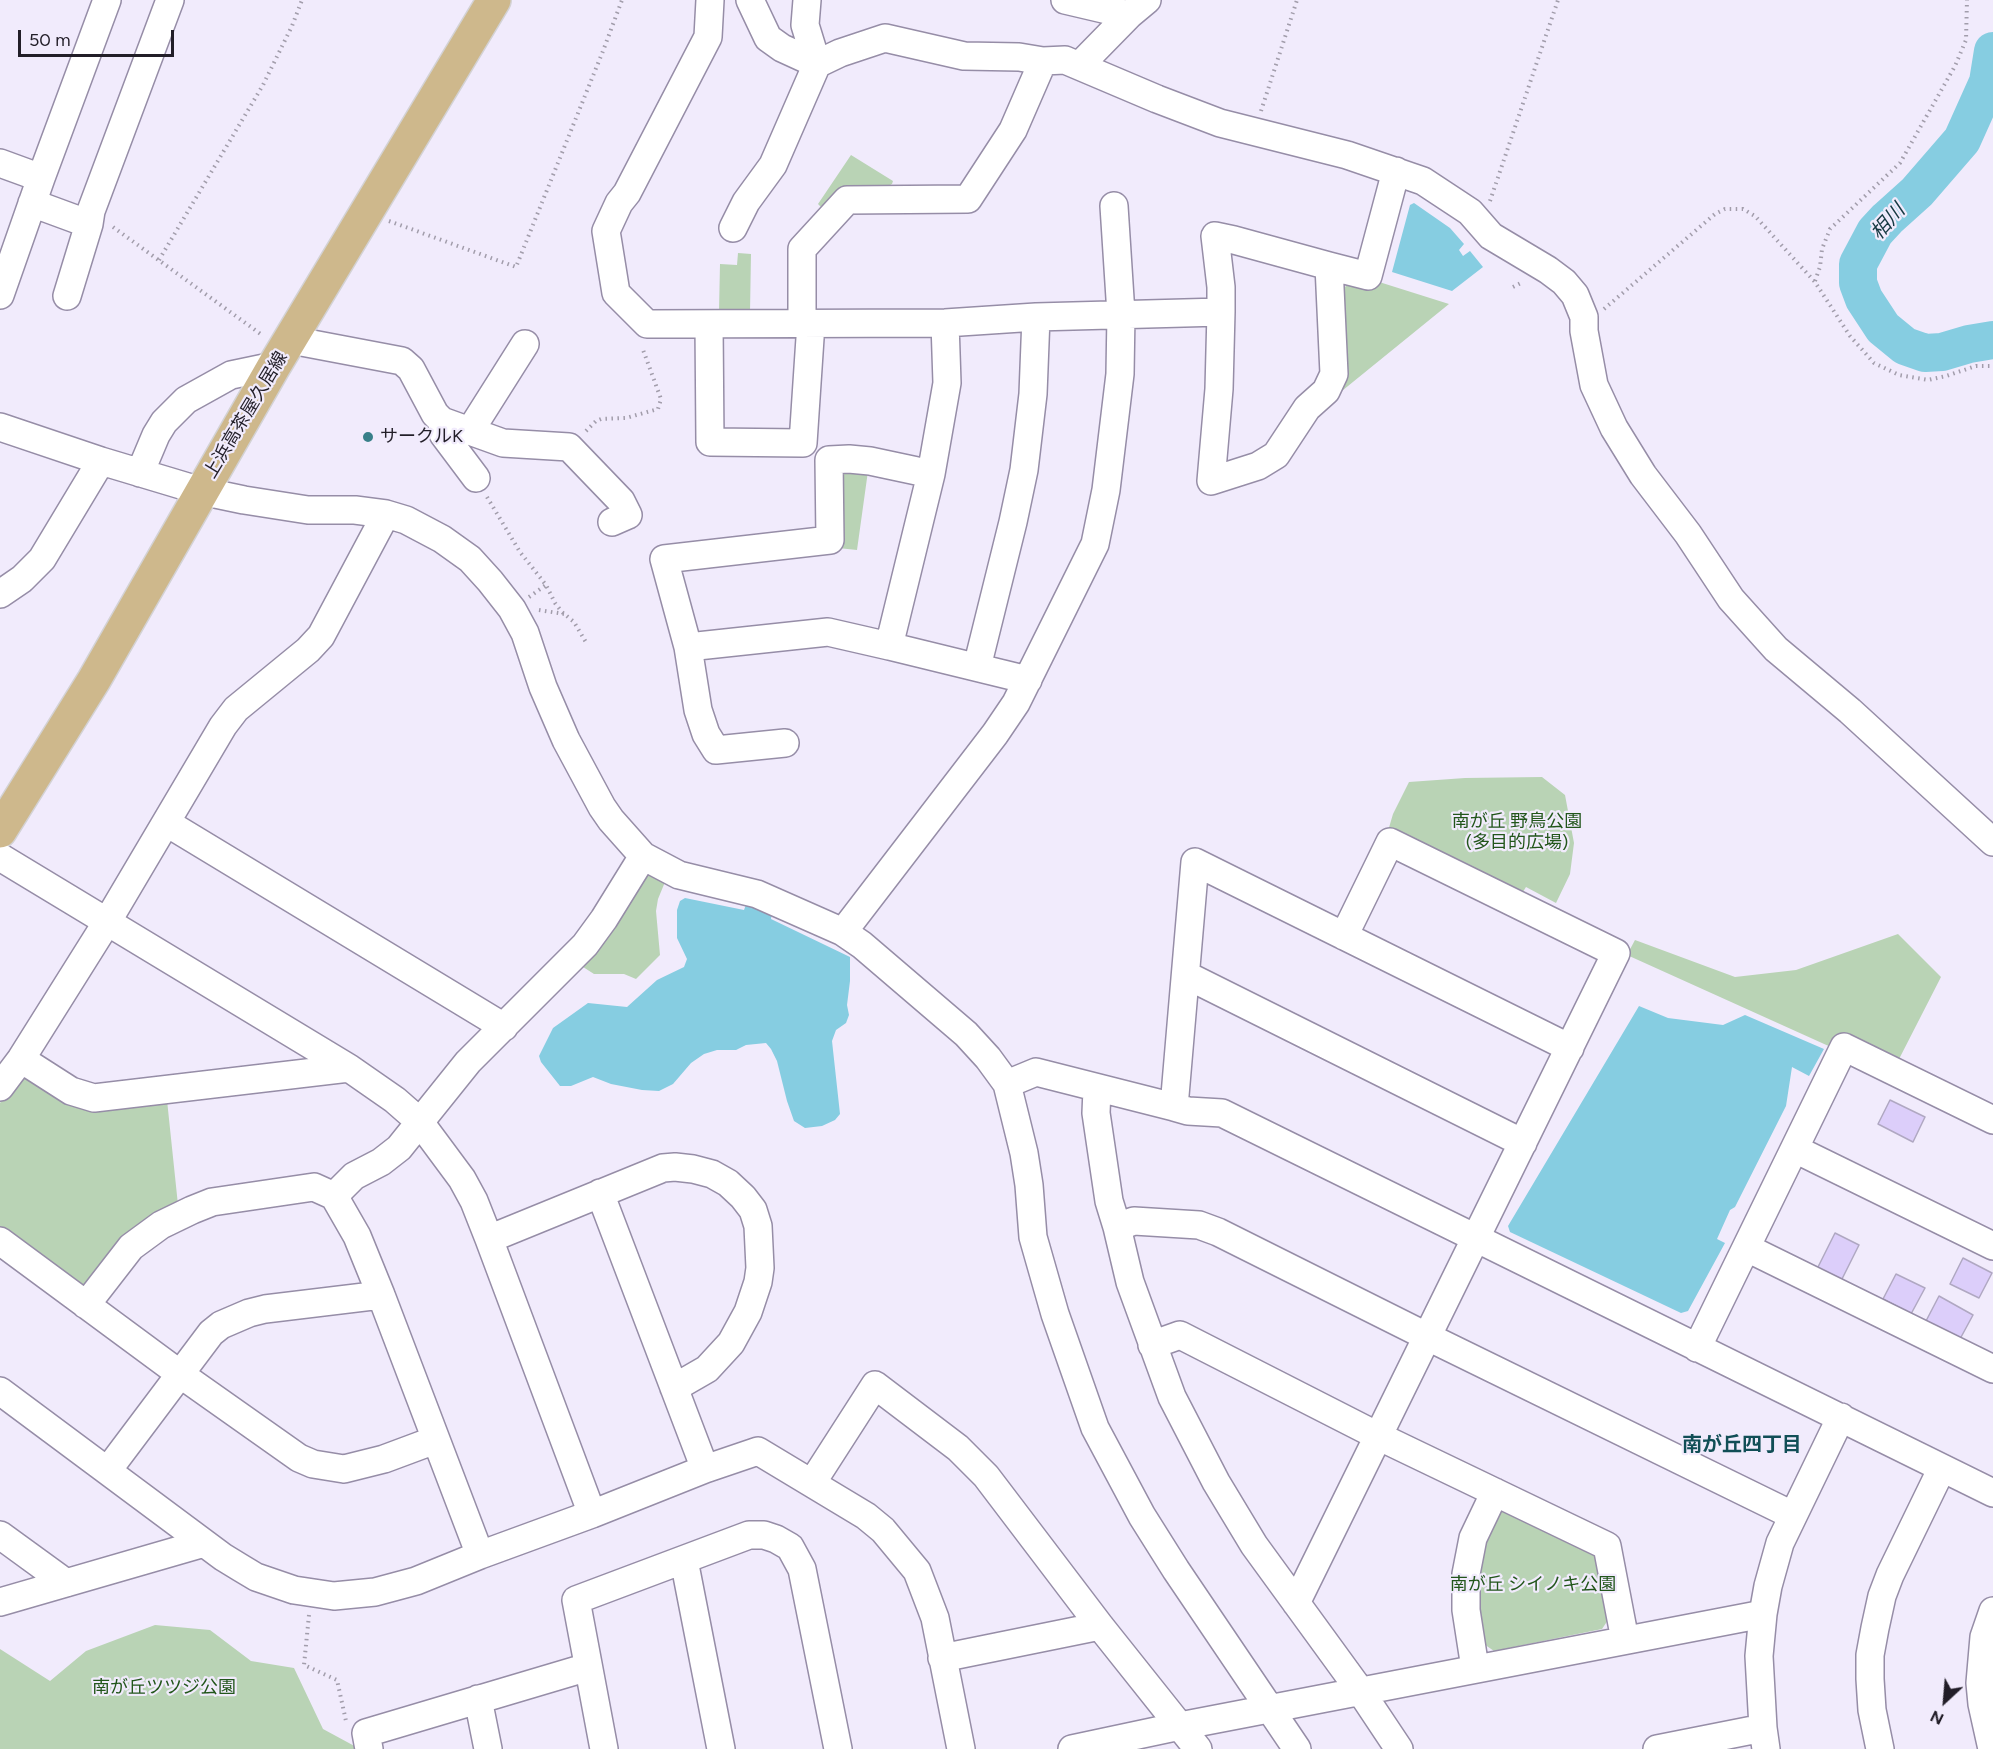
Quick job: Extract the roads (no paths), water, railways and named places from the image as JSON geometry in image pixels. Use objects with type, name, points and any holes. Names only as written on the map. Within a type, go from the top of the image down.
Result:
[{"type":"main road","name":"上浜高茶屋久居線","points":[[0,831],[94,680],[201,491],[277,348],[494,0]]},
{"type":"street","points":[[0,295],[107,0]]},
{"type":"street","points":[[67,296],[90,218],[170,0]]},
{"type":"street","points":[[710,0],[708,37],[606,231],[616,293],[647,324],[945,323],[1036,317],[1221,312]]},
{"type":"street","points":[[750,0],[768,38],[782,48],[817,64]]},
{"type":"street","points":[[733,228],[746,202],[773,165],[817,64],[805,25],[807,0]]},
{"type":"street","points":[[1065,0],[1138,8]]},
{"type":"street","points":[[1080,65],[1138,8]]},
{"type":"street","points":[[817,64],[840,53],[885,38],[964,56],[1019,57],[1043,61],[1065,60],[1220,123],[1347,155],[1423,181],[1434,188],[1470,212],[1491,236],[1548,270],[1564,282],[1575,295],[1584,317],[1584,331],[1594,385],[1614,428],[1643,475],[1688,534],[1731,599],[1776,649],[1850,711],[1993,842]]},
{"type":"street","points":[[709,324],[710,442],[802,443],[806,322],[802,249],[847,200],[968,199],[1013,130],[1043,61]]},
{"type":"street","points":[[0,163],[41,178]]},
{"type":"street","points":[[1329,266],[1334,374],[1326,391],[1307,408],[1276,455],[1258,466],[1211,481],[1219,389],[1221,312],[1221,287],[1215,236],[1368,276],[1396,171]]},
{"type":"street","points":[[32,203],[90,218]]},
{"type":"street","points":[[843,932],[995,734],[1028,680],[1095,544],[1106,490],[1120,374],[1121,314],[1114,206]]},
{"type":"street","points":[[977,668],[1024,470],[1033,394],[1036,317]]},
{"type":"street","points":[[889,646],[931,474],[947,383],[945,323]]},
{"type":"street","points":[[470,431],[525,344]]},
{"type":"street","points":[[140,473],[164,422],[186,400],[277,348],[402,361],[411,369],[435,414],[442,422],[503,443],[569,447],[621,501],[628,515],[612,522]]},
{"type":"street","points":[[442,422],[443,434],[476,478]]},
{"type":"street","points":[[0,427],[201,491],[308,510],[355,510],[386,514],[406,520],[442,539],[470,559],[512,609],[525,633],[543,687],[571,750],[602,807],[644,856],[679,875],[757,894],[843,932],[879,959],[966,1034],[1007,1084],[1026,1164],[1033,1237],[1055,1314],[1095,1428],[1142,1516],[1297,1749]]},
{"type":"street","points":[[785,743],[716,750],[706,734],[698,710],[688,647],[664,559],[830,540],[829,460],[870,461],[931,474]]},
{"type":"street","points":[[0,594],[22,579],[42,559],[101,461]]},
{"type":"street","points":[[0,1087],[21,1059],[107,922],[223,726],[236,709],[308,650],[321,636],[386,514]]},
{"type":"street","points":[[688,647],[828,633],[1028,680]]},
{"type":"street","points":[[167,823],[504,1027]]},
{"type":"street","points":[[1296,1603],[1616,953],[1390,842],[1344,936]]},
{"type":"street","points":[[334,1196],[354,1176],[381,1162],[399,1148],[468,1062],[585,945],[644,856]]},
{"type":"street","points":[[0,857],[349,1068],[395,1100],[419,1121],[462,1179],[489,1239],[592,1514]]},
{"type":"street","points":[[1173,1107],[1195,862],[1570,1048]]},
{"type":"street","points":[[1186,975],[1523,1143]]},
{"type":"street","points":[[1697,1348],[1844,1047],[1993,1120]]},
{"type":"street","points":[[21,1059],[71,1090],[94,1098],[349,1068]]},
{"type":"street","points":[[1007,1084],[1036,1072],[1188,1111],[1222,1113],[1993,1493]]},
{"type":"street","points":[[1096,1089],[1096,1113],[1109,1201],[1130,1282],[1172,1397],[1216,1482],[1254,1545],[1361,1692],[1399,1749]]},
{"type":"street","points":[[1795,1149],[1993,1246]]},
{"type":"street","points":[[489,1239],[663,1168],[693,1169],[712,1174],[728,1183],[753,1210],[758,1226],[760,1268],[758,1282],[748,1312],[735,1337],[721,1356],[707,1369],[674,1388]]},
{"type":"street","points":[[86,1305],[131,1247],[175,1217],[212,1202],[314,1187],[334,1196],[357,1236],[381,1295],[480,1555]]},
{"type":"street","points":[[600,1193],[705,1469]]},
{"type":"street","points":[[1117,1227],[1134,1221],[1199,1226],[1218,1232],[1792,1515]]},
{"type":"street","points":[[0,1241],[298,1458],[313,1464],[344,1469],[361,1466],[435,1440]]},
{"type":"street","points":[[1746,1248],[1993,1369]]},
{"type":"street","points":[[108,1470],[211,1333],[221,1325],[234,1318],[265,1309],[381,1295]]},
{"type":"street","points":[[1152,1345],[1180,1335],[1378,1436],[1606,1546],[1625,1640]]},
{"type":"street","points":[[812,1483],[875,1385],[958,1448],[986,1476],[1100,1626],[1198,1749]]},
{"type":"street","points":[[0,1391],[223,1557],[256,1577],[294,1590],[334,1596],[375,1592],[416,1581],[705,1469],[758,1451],[866,1516],[883,1530],[916,1571],[935,1618],[961,1749]]},
{"type":"street","points":[[1657,1749],[1765,1738],[1759,1656],[1763,1614],[1772,1568],[1792,1515],[1841,1418]]},
{"type":"street","points":[[1880,1749],[1872,1710],[1870,1655],[1882,1596],[1942,1468]]},
{"type":"street","points":[[1475,1668],[1466,1610],[1466,1574],[1473,1538],[1495,1492]]},
{"type":"street","points":[[0,1535],[66,1584]]},
{"type":"street","points":[[604,1749],[576,1600],[749,1535],[764,1535],[776,1539],[790,1547],[797,1557],[806,1584],[838,1749]]},
{"type":"street","points":[[0,1602],[204,1543]]},
{"type":"street","points":[[684,1560],[721,1749]]},
{"type":"street","points":[[1992,1749],[1982,1704],[1980,1676],[1984,1637],[1993,1611]]},
{"type":"street","points":[[1081,1748],[1180,1726],[1475,1668],[1763,1614]]},
{"type":"street","points":[[942,1658],[1100,1626]]},
{"type":"street","points":[[367,1741],[478,1699],[588,1667]]},
{"type":"street","points":[[478,1699],[488,1749]]},
{"type":"water","points":[[1414,203],[1450,228],[1464,244],[1459,250],[1463,256],[1470,251],[1483,267],[1452,291],[1392,272],[1410,205]]},
{"type":"water","points":[[685,898],[744,910],[747,902],[772,913],[771,919],[850,957],[847,1005],[849,1015],[846,1023],[836,1030],[832,1041],[840,1114],[835,1120],[822,1126],[805,1128],[794,1121],[777,1061],[766,1043],[704,1054],[691,1063],[673,1084],[659,1091],[611,1084],[593,1077],[571,1086],[560,1086],[541,1062],[539,1056],[553,1028],[588,1003],[627,1007],[657,980],[684,967],[687,959],[677,938],[677,910],[680,901]]},
{"type":"water","points":[[1639,1006],[1668,1018],[1723,1025],[1745,1015],[1824,1049],[1809,1076],[1792,1067],[1786,1106],[1735,1207],[1730,1210],[1717,1239],[1725,1243],[1688,1311],[1681,1313],[1510,1232],[1508,1226]]},
{"type":"waterway","name":"相川","points":[[1993,51],[1988,82],[1962,140],[1917,192],[1875,232],[1858,264],[1858,283],[1864,299],[1883,328],[1905,346],[1925,353],[1942,352],[1993,340]]},
{"type":"place","name":"サークルK","points":[[368,437]]},
{"type":"district","name":"南が丘四丁目","points":[[1742,1445]]},
{"type":"park label","name":"南が丘 野鳥公園 (多目的広場)","points":[[1517,832]]},
{"type":"park label","name":"南が丘 シイノキ公園","points":[[1533,1585]]},
{"type":"park label","name":"南が丘ツツジ公園","points":[[164,1688]]}]
